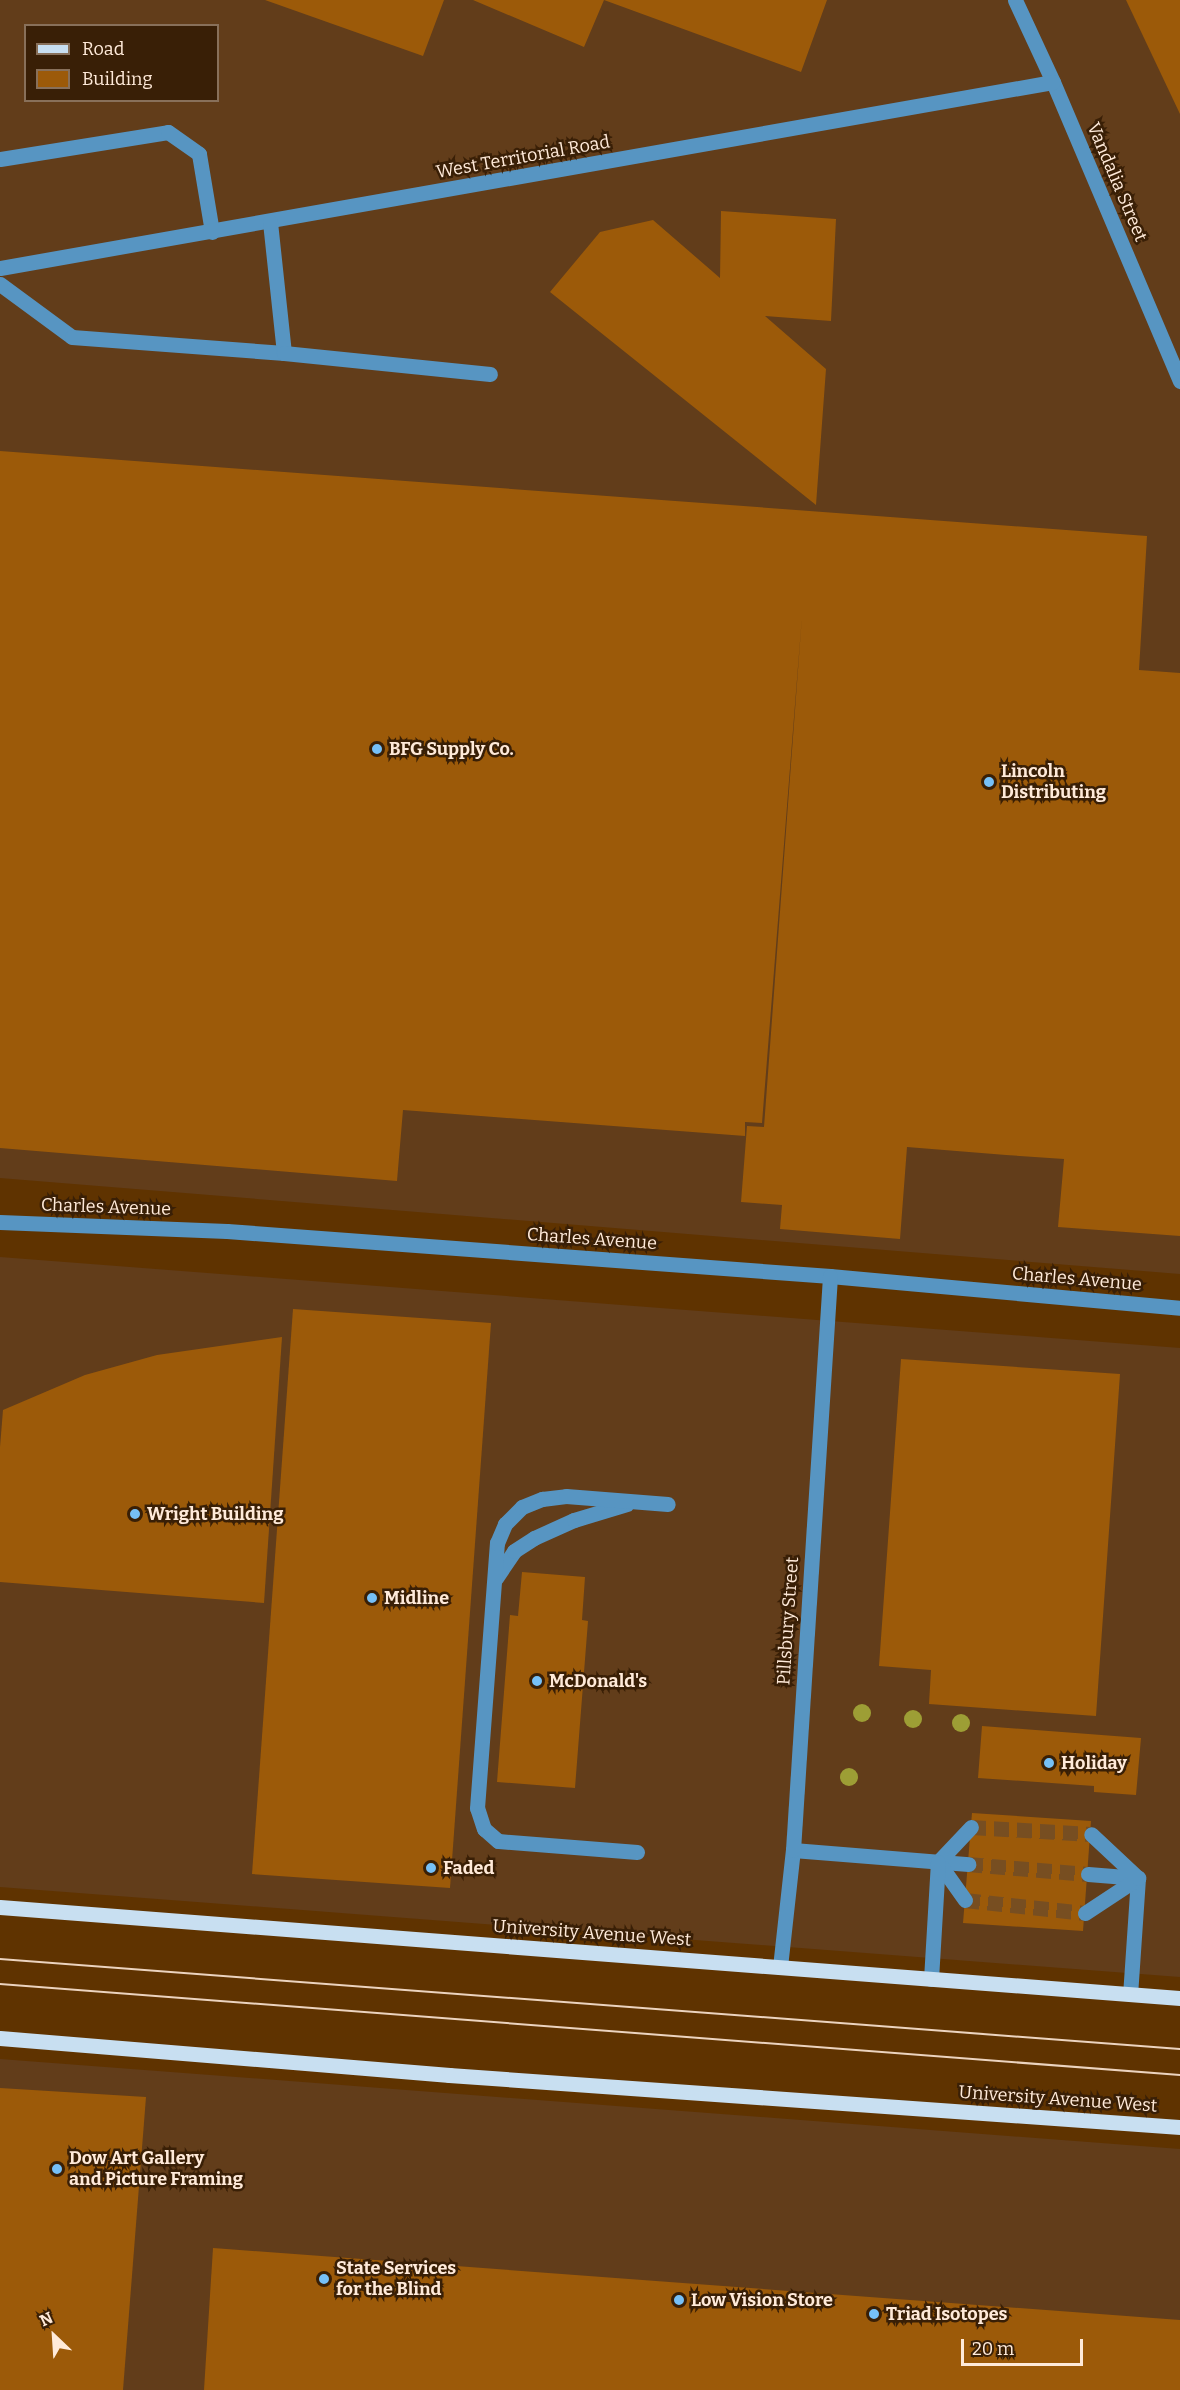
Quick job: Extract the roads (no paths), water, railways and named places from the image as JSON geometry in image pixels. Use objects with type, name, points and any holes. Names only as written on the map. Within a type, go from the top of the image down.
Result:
[{"type":"main road","name":"University Avenue West","points":[[0,1907],[1180,1998]]},
{"type":"main road","name":"University Avenue West","points":[[0,2038],[473,2076],[1180,2127]]},
{"type":"street","name":"Vandalia Street","points":[[1015,0],[1053,82],[1180,381]]},
{"type":"street","name":"West Territorial Road","points":[[0,268],[1053,82]]},
{"type":"street","points":[[0,159],[168,132],[199,154],[212,232]]},
{"type":"street","points":[[270,222],[284,353]]},
{"type":"street","points":[[0,284],[72,337],[284,353],[490,374]]},
{"type":"street","name":"Charles Avenue","points":[[0,1222],[227,1231],[830,1276],[1180,1308]]},
{"type":"street","name":"Pillsbury Street","points":[[780,1967],[793,1850],[830,1276]]},
{"type":"street","points":[[637,1852],[498,1841],[484,1829],[477,1808],[497,1543],[505,1524],[522,1507],[542,1499],[567,1496],[668,1504]]},
{"type":"street","points":[[494,1580],[514,1551],[534,1538],[574,1520],[636,1502]]},
{"type":"street","points":[[931,1979],[938,1862],[971,1827]]},
{"type":"street","points":[[1091,1834],[1138,1878]]},
{"type":"street","points":[[793,1850],[968,1864]]},
{"type":"street","points":[[938,1862],[965,1900]]},
{"type":"street","points":[[1088,1874],[1138,1878]]},
{"type":"street","points":[[1085,1913],[1138,1878]]},
{"type":"street","points":[[1130,1994],[1138,1878]]},
{"type":"tunnel","points":[[971,1827],[1091,1834]]},
{"type":"tunnel","points":[[968,1864],[1088,1874]]},
{"type":"tunnel","points":[[965,1900],[1085,1913]]},
{"type":"tram line","points":[[0,1959],[1180,2049]]},
{"type":"tram line","points":[[0,1984],[1180,2075]]},
{"type":"place","name":"BFG Supply Co.","points":[[377,749]]},
{"type":"place","name":"Lincoln Distributing","points":[[989,782]]},
{"type":"place","name":"Wright Building","points":[[135,1514]]},
{"type":"place","name":"Midline","points":[[372,1598]]},
{"type":"place","name":"McDonald's","points":[[537,1681]]},
{"type":"place","name":"Holiday","points":[[1049,1763]]},
{"type":"place","name":"Faded","points":[[431,1868]]},
{"type":"place","name":"Dow Art Gallery and Picture Framing","points":[[57,2169]]},
{"type":"place","name":"State Services for the Blind","points":[[324,2279]]},
{"type":"place","name":"Low Vision Store","points":[[679,2300]]},
{"type":"place","name":"Triad Isotopes","points":[[874,2314]]}]
